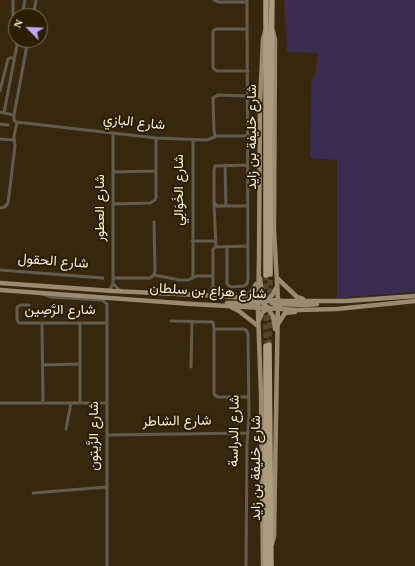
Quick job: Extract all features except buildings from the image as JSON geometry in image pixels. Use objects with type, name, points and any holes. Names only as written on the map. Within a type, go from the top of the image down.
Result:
[{"type":"highway","name":"شارع خليفة بن زايد","points":[[266,0],[269,27]]},
{"type":"highway","name":"شارع خليفة بن زايد","points":[[268,274],[269,27],[272,0]]},
{"type":"highway","name":"شارع خليفة بن زايد","points":[[266,566],[268,345],[271,566]]},
{"type":"main road","points":[[263,566],[258,325],[259,140],[263,39],[269,27]]},
{"type":"main road","points":[[269,27],[275,40],[274,204],[278,326],[274,540],[271,546]]},
{"type":"main road","points":[[243,298],[250,294],[255,286],[259,259]]},
{"type":"main road","points":[[259,259],[261,287],[268,300],[277,304],[312,305],[325,302],[415,296]]},
{"type":"main road","points":[[277,277],[297,298],[325,302]]},
{"type":"main road","name":"شارع هزاع بن سلطان","points":[[0,282],[122,291],[221,296],[243,298],[259,303]]},
{"type":"main road","points":[[216,305],[235,302],[259,303],[268,300],[274,292],[277,284]]},
{"type":"main road","name":"شارع هزاع بن سلطان","points":[[0,290],[216,305],[259,303]]},
{"type":"main road","name":"شارع هزاع بن سلطان","points":[[277,304],[290,309],[320,310],[415,301]]},
{"type":"main road","points":[[259,303],[267,308],[273,316],[275,322],[276,371]]},
{"type":"main road","points":[[258,325],[262,313],[267,308],[277,304]]},
{"type":"main road","points":[[228,305],[258,325]]},
{"type":"main road","points":[[278,326],[282,317],[288,312],[315,312],[320,310]]},
{"type":"street","points":[[214,0],[218,2],[248,1],[248,281],[246,285],[241,287],[230,287],[227,284],[227,246]]},
{"type":"street","points":[[247,29],[216,29],[212,32],[212,39],[214,69],[217,71],[248,70]]},
{"type":"street","points":[[14,115],[2,113],[16,48]]},
{"type":"street","points":[[0,208],[5,207],[8,202],[15,146],[14,138],[17,123],[14,120],[14,115],[27,48]]},
{"type":"street","points":[[0,91],[8,59],[14,58]]},
{"type":"street","points":[[215,136],[213,98],[218,95],[248,96]]},
{"type":"street","name":"شارع البازي","points":[[17,123],[156,138],[207,140],[215,136],[248,136],[259,140]]},
{"type":"street","points":[[0,124],[8,125]]},
{"type":"street","points":[[248,136],[256,133],[260,126]]},
{"type":"street","name":"شارع العطور","points":[[109,290],[113,283],[113,134]]},
{"type":"street","points":[[0,139],[12,140],[14,138]]},
{"type":"street","points":[[114,204],[150,203],[154,201],[156,197],[156,138]]},
{"type":"street","name":"شارع الخَوَالِي","points":[[193,140],[193,278]]},
{"type":"street","points":[[209,296],[213,286],[213,250],[216,246],[214,168],[216,165],[248,165]]},
{"type":"street","points":[[225,165],[226,206]]},
{"type":"street","points":[[113,172],[156,171]]},
{"type":"street","points":[[214,203],[217,206],[248,206]]},
{"type":"street","points":[[154,222],[154,275]]},
{"type":"street","name":"شارع الخَوَالِي","points":[[192,241],[216,241]]},
{"type":"street","points":[[216,246],[248,246]]},
{"type":"street","name":"شارع الحقول","points":[[0,270],[103,278]]},
{"type":"street","points":[[113,278],[150,278],[154,275],[185,280],[213,276]]},
{"type":"street","points":[[113,283],[122,291]]},
{"type":"street","points":[[213,286],[216,292],[221,296]]},
{"type":"street","points":[[42,293],[51,297],[102,300],[105,301],[107,306]]},
{"type":"street","points":[[107,306],[109,301],[115,298]]},
{"type":"street","name":"شارع الرَّصِين","points":[[29,305],[18,306],[18,322],[21,324],[107,323]]},
{"type":"street","name":"شارع الزَّيتون","points":[[107,306],[107,566]]},
{"type":"street","points":[[171,321],[212,322],[214,324],[214,394],[217,397],[248,397]]},
{"type":"street","points":[[191,367],[192,321]]},
{"type":"street","points":[[80,323],[80,403]]},
{"type":"street","points":[[42,324],[43,402]]},
{"type":"street","name":"شارع الدراسة","points":[[214,329],[243,329],[248,332],[246,566]]},
{"type":"street","points":[[43,365],[79,364]]},
{"type":"street","points":[[0,403],[107,403]]},
{"type":"street","points":[[66,429],[71,403]]},
{"type":"street","name":"شارع الشاطر","points":[[108,435],[248,433]]},
{"type":"street","points":[[33,493],[107,487]]},
{"type":"shaded area","points":[[284,0],[415,0],[415,292],[337,298],[337,160],[310,158],[311,83],[316,70],[318,53],[287,52]]},
{"type":"tunnel","points":[[269,345],[270,274]]},
{"type":"tunnel","points":[[266,275],[266,298]]},
{"type":"tunnel","points":[[266,307],[266,342]]}]
